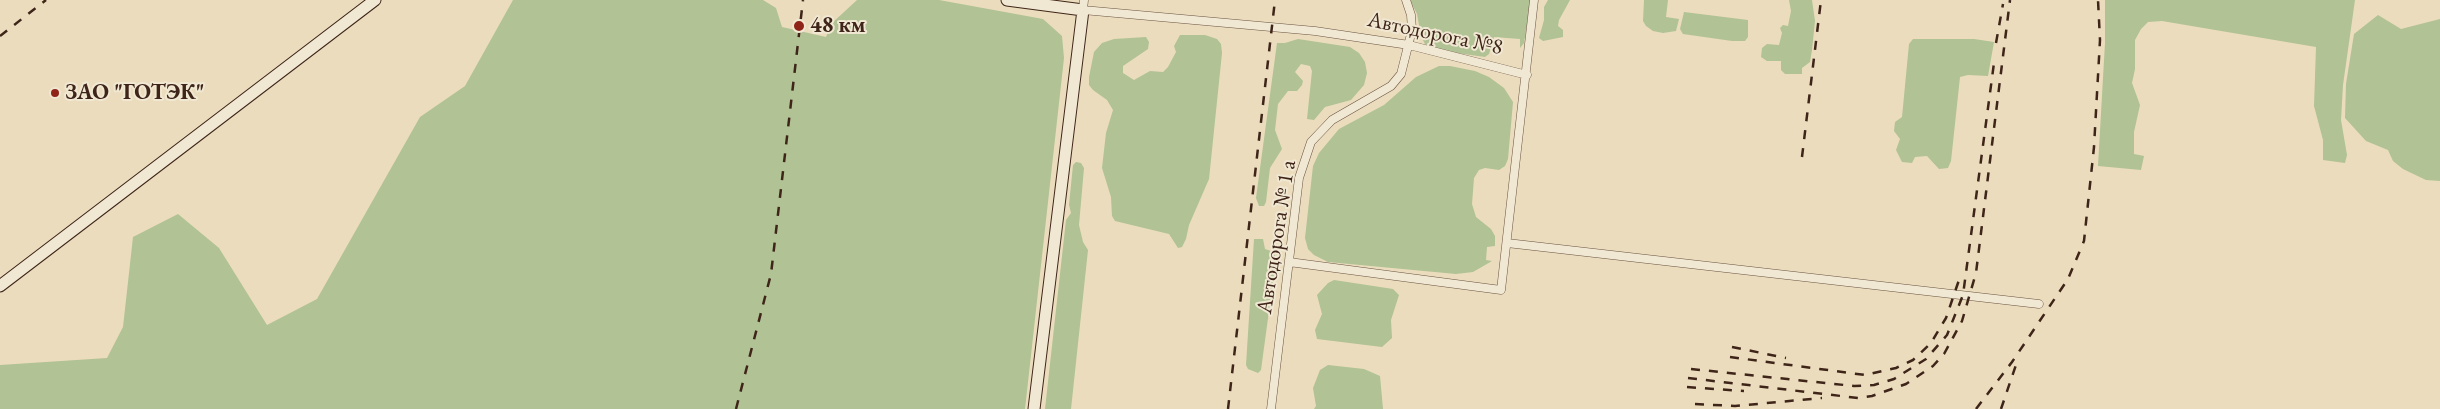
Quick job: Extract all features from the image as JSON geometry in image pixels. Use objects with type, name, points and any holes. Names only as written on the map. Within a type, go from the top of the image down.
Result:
[{"type":"street","points":[[0,286],[375,0]]},
{"type":"street","name":"Автодорога №8","points":[[1007,0],[1084,5],[1315,31],[1408,45],[1526,75]]},
{"type":"street","name":"Автодорога № 1 а","points":[[1271,409],[1299,178],[1311,142],[1332,120],[1391,86],[1401,74],[1412,30],[1411,15],[1406,0]]},
{"type":"street","points":[[1289,262],[1501,290],[1534,0]]},
{"type":"street","points":[[1034,409],[1084,5]]},
{"type":"street","points":[[1507,243],[2039,304]]},
{"type":"green space","points":[[513,0],[763,0],[776,8],[782,27],[826,37],[831,24],[857,0],[939,0],[1043,19],[1062,36],[1064,58],[1025,409],[0,409],[0,365],[107,358],[123,327],[133,237],[178,214],[219,248],[267,325],[317,299],[420,117],[465,86]]},
{"type":"green space","points":[[1410,0],[1531,0],[1524,43],[1520,48],[1520,39],[1494,37],[1489,54],[1485,57],[1435,50],[1425,44],[1421,36],[1417,14]]},
{"type":"green space","points":[[1548,0],[1570,0],[1559,20],[1558,26],[1563,30],[1563,37],[1543,41],[1539,38],[1544,20],[1544,7]]},
{"type":"green space","points":[[1644,0],[1668,0],[1666,17],[1679,19],[1676,31],[1663,33],[1653,31],[1646,26],[1643,21]]},
{"type":"green space","points":[[1789,0],[1812,0],[1815,21],[1812,50],[1810,62],[1802,68],[1802,74],[1785,74],[1781,70],[1781,61],[1767,61],[1761,57],[1762,48],[1767,44],[1779,45],[1782,33],[1780,28],[1783,25],[1788,26],[1791,11]]},
{"type":"green space","points":[[2105,0],[2355,0],[2343,85],[2341,120],[2347,155],[2345,163],[2323,160],[2323,140],[2314,106],[2316,47],[2162,21],[2148,22],[2141,29],[2135,40],[2135,69],[2132,83],[2140,105],[2134,132],[2134,154],[2144,156],[2141,170],[2098,166],[2105,43]]},
{"type":"green space","points":[[1684,12],[1748,20],[1748,37],[1745,41],[1732,41],[1683,34],[1680,29]]},
{"type":"green space","points":[[2378,15],[2401,29],[2440,19],[2440,181],[2426,180],[2403,169],[2393,161],[2388,150],[2366,141],[2345,118],[2346,84],[2354,34]]},
{"type":"green space","points":[[1180,35],[1205,35],[1217,39],[1221,44],[1222,53],[1209,179],[1189,225],[1186,239],[1182,247],[1178,248],[1169,234],[1115,221],[1112,216],[1111,197],[1102,168],[1106,133],[1113,110],[1107,100],[1089,85],[1089,77],[1094,52],[1102,43],[1114,39],[1146,37],[1149,42],[1148,49],[1123,66],[1123,73],[1134,80],[1150,71],[1163,72],[1176,52],[1174,46]]},
{"type":"green space","points":[[1298,39],[1350,47],[1359,53],[1365,62],[1367,73],[1364,85],[1351,100],[1325,107],[1314,120],[1307,119],[1312,71],[1310,66],[1301,64],[1295,72],[1303,81],[1302,85],[1297,91],[1288,91],[1278,104],[1275,130],[1282,149],[1270,168],[1266,202],[1264,206],[1259,206],[1256,198],[1277,43]]},
{"type":"green space","points":[[1913,39],[1974,39],[1994,42],[1988,76],[1968,75],[1960,77],[1951,161],[1948,168],[1939,169],[1927,156],[1915,157],[1912,163],[1902,162],[1896,150],[1900,139],[1894,131],[1895,122],[1902,117],[1909,44]]},
{"type":"green space","points":[[1439,66],[1450,66],[1475,71],[1489,77],[1504,88],[1513,102],[1508,159],[1505,166],[1499,170],[1485,168],[1479,170],[1474,178],[1472,204],[1476,217],[1491,229],[1495,236],[1495,246],[1487,247],[1486,260],[1492,261],[1473,272],[1456,274],[1328,262],[1314,255],[1308,249],[1305,238],[1313,166],[1319,153],[1339,129],[1384,105],[1416,77]]},
{"type":"green space","points":[[1076,162],[1081,163],[1084,168],[1079,225],[1083,242],[1088,250],[1071,409],[1045,409],[1066,220],[1071,213],[1069,205],[1073,165]]},
{"type":"green space","points":[[1254,239],[1263,239],[1265,249],[1274,252],[1276,259],[1261,370],[1258,373],[1248,369],[1246,365]]},
{"type":"green space","points":[[1334,280],[1393,289],[1399,295],[1391,320],[1392,338],[1382,347],[1317,339],[1315,330],[1322,314],[1317,295],[1328,283]]},
{"type":"green space","points":[[1328,365],[1364,369],[1380,376],[1383,409],[1314,409],[1316,406],[1313,388],[1320,370]]},
{"type":"railway","points":[[0,36],[46,0]]},
{"type":"railway","points":[[736,409],[771,274],[803,0]]},
{"type":"railway","points":[[1228,409],[1275,0]]},
{"type":"railway","points":[[1802,157],[1821,0]]},
{"type":"railway","points":[[1688,378],[1858,398],[1872,396],[1906,384],[1933,366],[1944,354],[1962,321],[1976,273],[2010,0]]},
{"type":"railway","points":[[1976,409],[2012,362],[2068,279],[2084,241],[2094,147],[2100,40],[2098,0]]},
{"type":"railway","points":[[1996,43],[2003,4]]},
{"type":"railway","points":[[1691,369],[1854,386],[1874,385],[1894,379],[1926,359],[1947,335],[1963,295],[1994,63]]},
{"type":"railway","points":[[1730,357],[1865,375],[1896,368],[1913,360],[1931,343],[1946,318],[1959,280]]},
{"type":"railway","points":[[1732,347],[1786,358]]},
{"type":"railway","points":[[2001,409],[2017,362]]},
{"type":"railway","points":[[1687,387],[1744,391]]},
{"type":"railway","points":[[1695,404],[1735,406],[1822,398]]},
{"type":"place","name":"48 км","points":[[799,26]]},
{"type":"place","name":"ЗАО \"ГОТЭК\"","points":[[55,93]]}]
